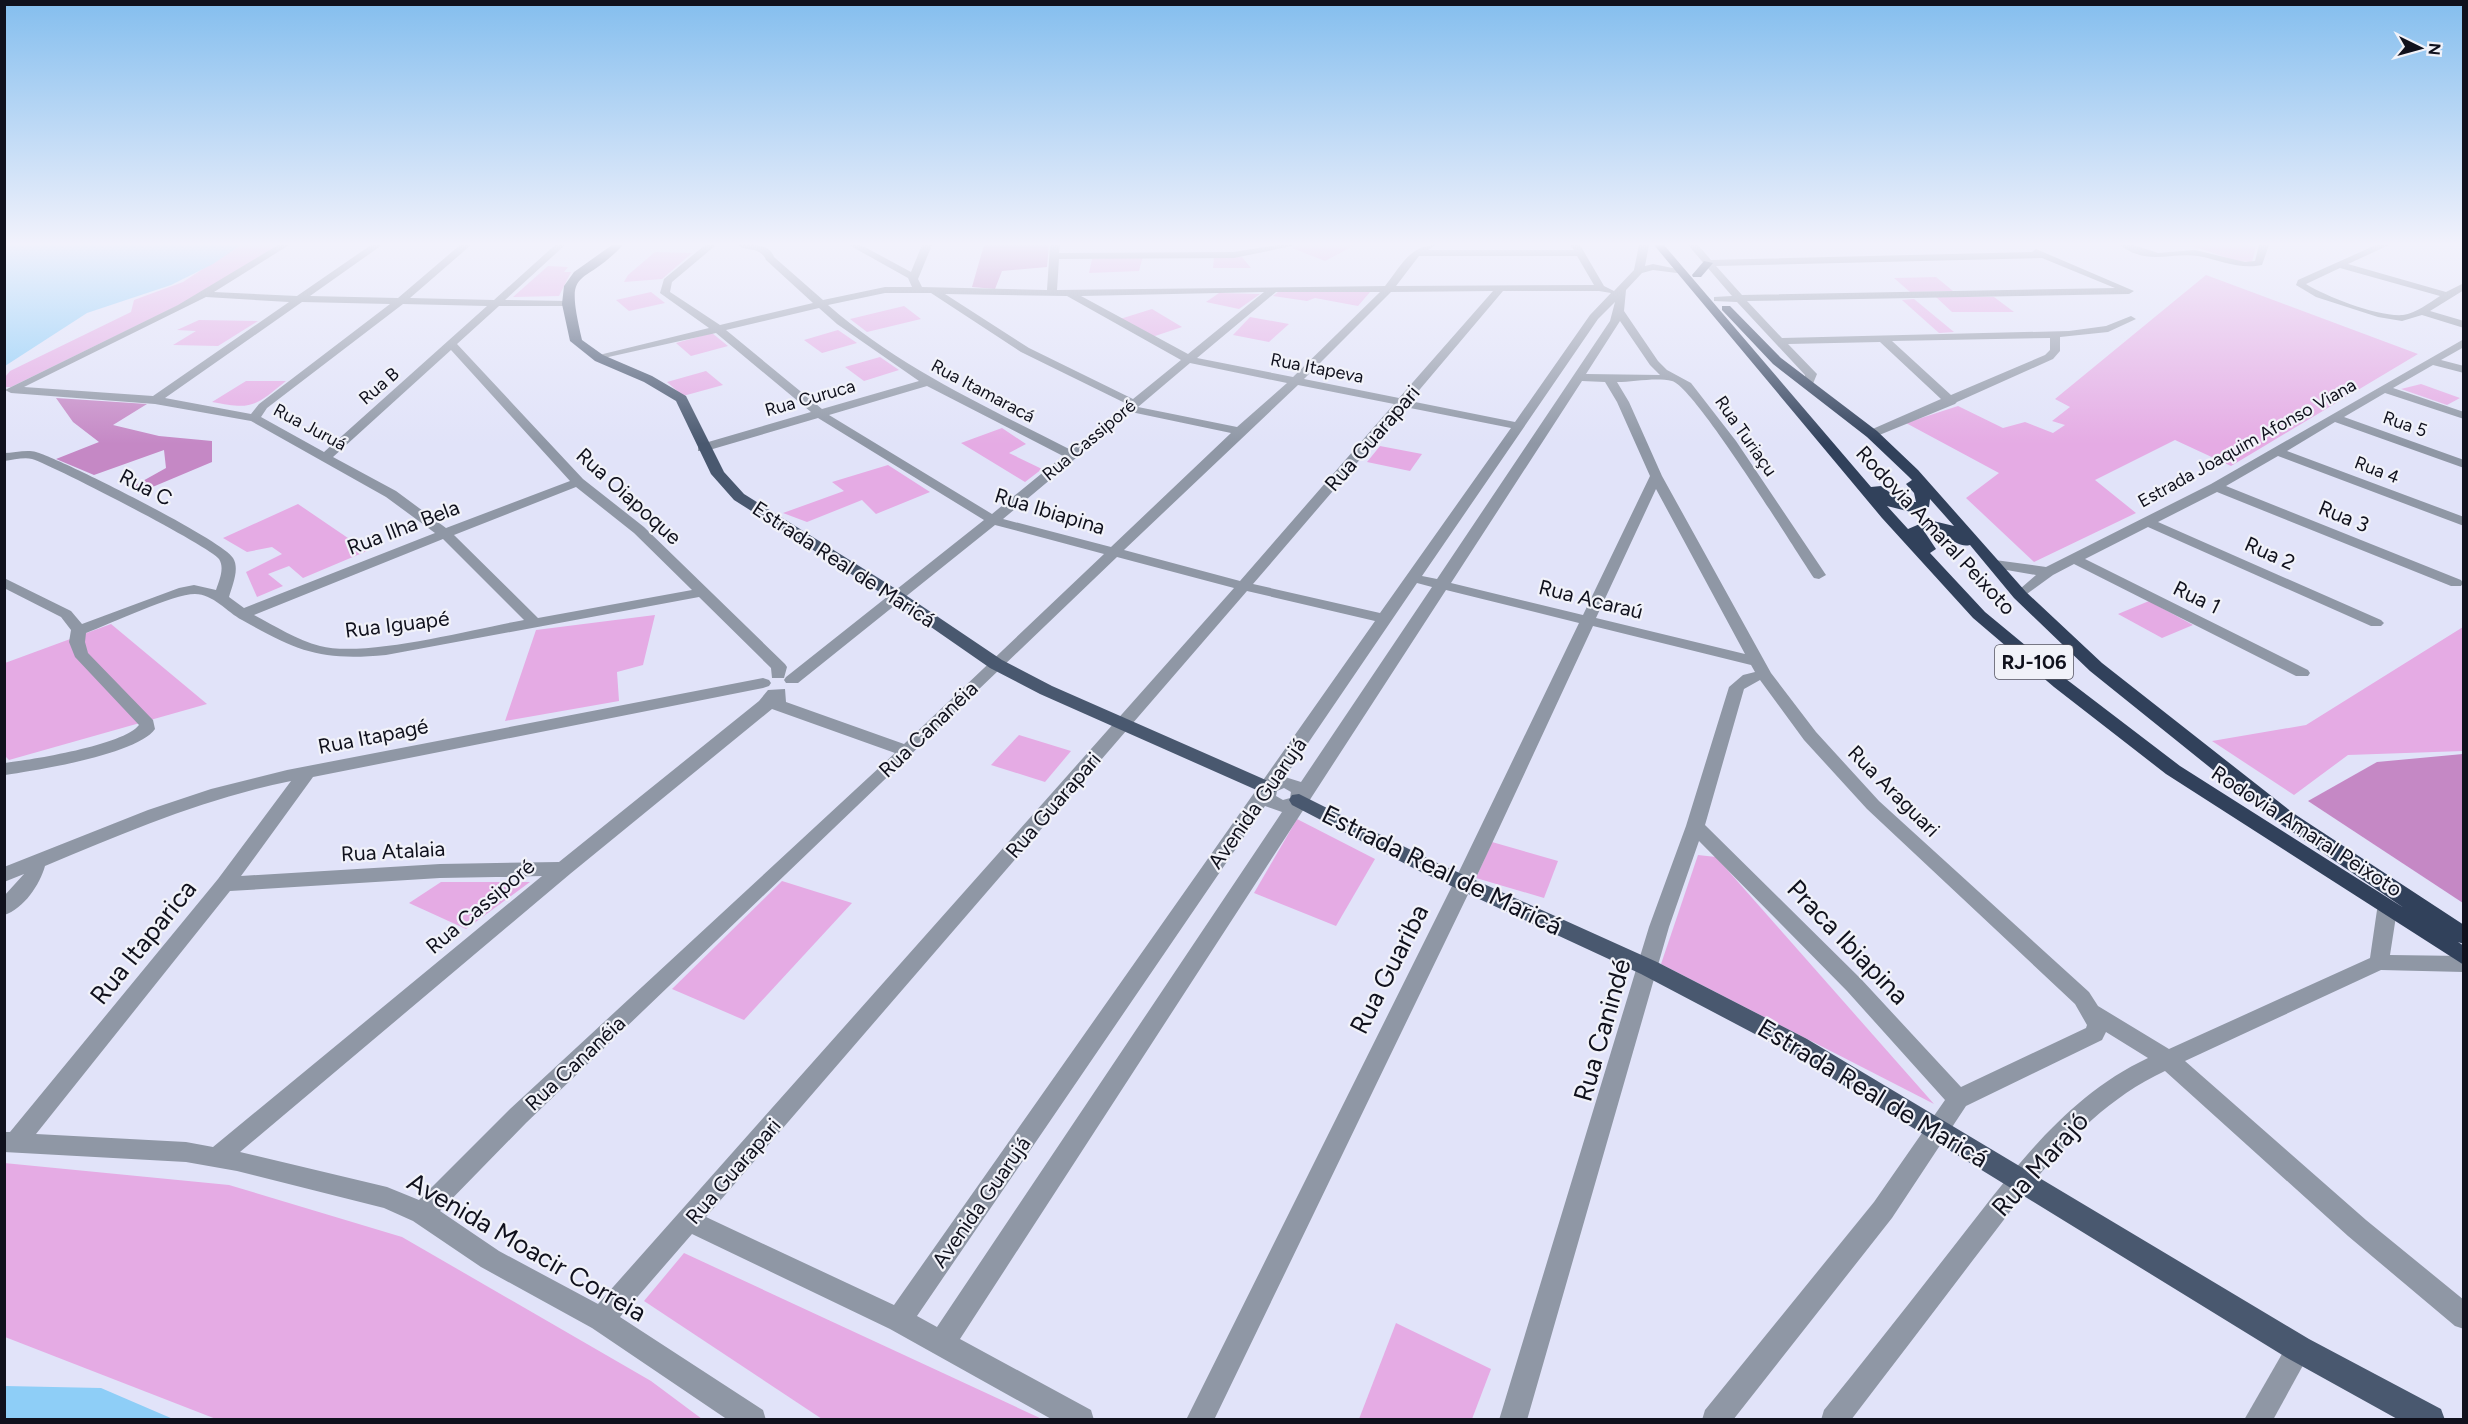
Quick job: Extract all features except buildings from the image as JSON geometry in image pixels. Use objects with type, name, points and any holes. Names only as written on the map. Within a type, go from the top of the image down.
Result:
[{"type":"highway","name":"Rodovia Amaral Peixoto","points":[[1713,311],[1894,524],[1979,615],[2081,699],[2173,770],[2463,957]]},
{"type":"highway","name":"Rodovia Amaral Peixoto","points":[[1729,311],[1756,341],[1872,434],[1928,489],[2020,595],[2083,654],[2286,818],[2365,873],[2463,936]]},
{"type":"highway","points":[[1797,409],[1817,424],[1888,501],[1913,509],[1924,504],[1921,492],[1799,383],[1801,379]]},
{"type":"highway","points":[[2081,699],[2060,675],[1993,618],[1942,566],[1915,529],[1935,525],[1954,532],[2021,606],[2059,640],[2083,654]]},
{"type":"main road","name":"Estrada Real de Maricá","points":[[570,311],[576,341],[599,358],[648,379],[675,394],[688,414],[702,448],[718,474],[739,497],[898,597],[996,664],[1123,725],[1268,788]]},
{"type":"main road","name":"Estrada Real de Maricá","points":[[1299,801],[1337,822],[1649,968],[1799,1046],[2299,1349],[2430,1419]]},
{"type":"street","points":[[8,391],[105,346],[172,311]]},
{"type":"street","points":[[155,400],[284,311]]},
{"type":"street","points":[[254,418],[262,406],[386,311]]},
{"type":"street","name":"Rua B","points":[[327,456],[487,311]]},
{"type":"street","name":"Rua Ibiapina","points":[[692,311],[718,329],[820,414],[993,520],[1244,586],[1384,619]]},
{"type":"street","name":"Rua Itapeva","points":[[599,358],[788,311]]},
{"type":"street","name":"Rua Itamaracá","points":[[830,311],[841,322],[928,382],[1071,455]]},
{"type":"street","points":[[966,311],[1025,350],[1130,406],[1239,431]]},
{"type":"street","name":"Rua Itapeva","points":[[1102,311],[1190,360],[1519,426]]},
{"type":"street","name":"Rua Cassiporé","points":[[217,1157],[563,869],[765,705],[777,685],[898,597],[1248,311]]},
{"type":"street","name":"Rua Cananéia","points":[[422,1213],[518,1116],[907,751],[1239,431],[1295,382],[1366,311]]},
{"type":"street","name":"Rua Guarapari","points":[[601,1319],[690,1221],[1404,403],[1481,311]]},
{"type":"street","name":"Avenida Guarujá","points":[[899,1320],[1384,619],[1590,323],[1601,311]]},
{"type":"street","name":"Avenida Guarujá","points":[[942,1342],[1575,382],[1619,311]]},
{"type":"street","name":"Rua Turiaçu","points":[[1619,311],[1654,363],[1663,372],[1687,385],[1732,444],[1819,575]]},
{"type":"street","points":[[1752,311],[1811,374],[1801,379]]},
{"type":"street","points":[[2372,311],[2401,318],[2419,311]]},
{"type":"street","points":[[2421,311],[2463,325]]},
{"type":"street","points":[[1779,341],[2055,334],[2099,331],[2131,319]]},
{"type":"street","points":[[1590,323],[1632,331]]},
{"type":"street","points":[[1872,434],[1951,402],[2049,357],[2055,351],[2055,334]]},
{"type":"street","points":[[1882,338],[1951,402]]},
{"type":"street","name":"Estrada Joaquim Afonso Viana","points":[[2020,595],[2048,573],[2216,487],[2463,342]]},
{"type":"street","name":"Rua Oiapoque","points":[[452,345],[578,482],[639,531],[779,667],[777,685]]},
{"type":"street","points":[[2432,361],[2463,370]]},
{"type":"street","points":[[1549,383],[1674,378]]},
{"type":"street","name":"Rua Araguari","points":[[1609,379],[1623,402],[1674,511],[1761,668],[1810,736],[1872,805],[2082,998],[2093,1013],[2168,1059],[2357,1228],[2463,1317]]},
{"type":"street","name":"Rua Curuca","points":[[702,448],[928,382]]},
{"type":"street","points":[[2383,389],[2463,416]]},
{"type":"street","name":"Rua Juruá","points":[[8,391],[155,400],[254,418],[327,456],[391,494],[444,533],[536,624]]},
{"type":"street","points":[[233,413],[262,406]]},
{"type":"street","name":"Rua 5","points":[[2334,418],[2463,464]]},
{"type":"street","name":"Rua 4","points":[[2278,452],[2463,522]]},
{"type":"street","name":"Rua C","points":[[4,457],[33,455],[166,520],[218,550],[227,560],[230,570],[222,597]]},
{"type":"street","name":"Rua Guariba","points":[[1199,1419],[1464,882],[1656,476]]},
{"type":"street","name":"Rua Ilha Bela","points":[[243,614],[578,482]]},
{"type":"street","name":"Rua 3","points":[[2216,487],[2456,583]]},
{"type":"street","points":[[1642,508],[1674,511]]},
{"type":"street","name":"Rua 2","points":[[2148,522],[2376,623]]},
{"type":"street","name":"Rua 1","points":[[2074,559],[2302,673]]},
{"type":"street","points":[[1995,564],[2048,573]]},
{"type":"street","name":"Rua Acaraú","points":[[1413,578],[1589,619],[1761,668]]},
{"type":"street","points":[[4,582],[66,614],[79,630],[77,642],[81,654],[147,724],[147,729],[132,740],[4,769]]},
{"type":"street","name":"Rua Iguapé","points":[[79,630],[184,591],[201,590],[222,597],[243,614],[316,650],[342,654],[386,650],[703,592]]},
{"type":"street","name":"Rua Canindé","points":[[1513,1419],[1649,968],[1659,927],[1695,826],[1737,687],[1761,668]]},
{"type":"street","points":[[777,685],[778,705],[907,751]]},
{"type":"street","name":"Rua Itapagé","points":[[4,875],[154,814],[211,795],[307,772],[777,685]]},
{"type":"street","name":"Rua Itaparica","points":[[10,1142],[225,884],[307,772]]},
{"type":"street","name":"Estrada Real de Maricá","points":[[1268,788],[1267,799],[1275,805],[1286,806],[1299,801]]},
{"type":"street","name":"Praca Ibiapina","points":[[1695,826],[1854,985],[1958,1099]]},
{"type":"street","points":[[4,908],[31,881],[36,862]]},
{"type":"street","name":"Rua Atalaia","points":[[225,884],[440,871],[563,869]]},
{"type":"street","points":[[2379,962],[2387,910]]},
{"type":"street","name":"Rua Marajó","points":[[1834,1419],[2020,1181],[2073,1120],[2133,1075],[2379,962],[2463,964]]},
{"type":"street","points":[[1715,1419],[1883,1210],[1958,1099],[2094,1034],[2098,1025],[2093,1013]]},
{"type":"street","name":"Avenida Moacir Correia","points":[[10,1142],[186,1152],[217,1157],[387,1198],[422,1213],[490,1259],[601,1319],[753,1419]]},
{"type":"street","points":[[690,1221],[899,1320],[1081,1419]]},
{"type":"street","points":[[2257,1419],[2299,1349]]},
{"type":"shaded area","points":[[166,311],[11,387],[5,387],[5,377],[10,371],[131,312]]},
{"type":"shaded area","points":[[881,311],[911,311],[921,319],[867,332],[850,319]]},
{"type":"shaded area","points":[[1144,311],[1156,311],[1182,327],[1152,337],[1120,319]]},
{"type":"shaded area","points":[[1915,311],[1929,311],[1954,332],[1939,333]]},
{"type":"shaded area","points":[[1951,311],[2014,312],[1952,312]]},
{"type":"shaded area","points":[[2162,311],[2304,311],[2418,354],[2231,466],[2175,440],[2095,480],[2136,513],[2034,562],[1966,498],[1999,473],[1906,423],[1958,406],[2003,428],[2025,422],[2053,433],[2065,425],[2052,421],[2070,407],[2055,399]]},
{"type":"shaded area","points":[[1250,317],[1289,324],[1269,342],[1233,335]]},
{"type":"shaded area","points":[[199,320],[258,321],[218,346],[173,345],[196,331],[177,330]]},
{"type":"shaded area","points":[[838,330],[857,343],[822,353],[804,340]]},
{"type":"shaded area","points":[[712,333],[728,346],[691,356],[676,343]]},
{"type":"shaded area","points":[[880,357],[899,370],[864,381],[845,367]]},
{"type":"shaded area","points":[[706,371],[723,385],[683,396],[667,382]]},
{"type":"shaded area","points":[[246,381],[286,381],[253,404],[237,406],[212,402]]},
{"type":"shaded area","points":[[2421,384],[2460,398],[2447,405],[2401,389]]},
{"type":"shaded area","points":[[56,398],[147,404],[113,425],[159,436],[212,441],[212,462],[143,491],[132,487],[166,468],[164,450],[94,475],[56,459],[99,442],[73,422]]},
{"type":"shaded area","points":[[1002,428],[1026,444],[1009,453],[1042,469],[1025,482],[961,443]]},
{"type":"shaded area","points":[[1380,446],[1422,454],[1410,471],[1367,462]]},
{"type":"shaded area","points":[[888,465],[930,492],[876,514],[862,500],[807,522],[783,513],[844,491],[832,482]]},
{"type":"shaded area","points":[[298,504],[367,551],[303,578],[289,566],[268,574],[283,586],[257,597],[246,572],[282,554],[272,547],[247,552],[223,538]]},
{"type":"shaded area","points":[[2149,601],[2193,625],[2162,638],[2118,614]]},
{"type":"shaded area","points":[[655,615],[643,665],[617,672],[619,701],[505,721],[536,630]]},
{"type":"shaded area","points":[[111,624],[207,704],[9,760],[5,756],[5,663]]},
{"type":"shaded area","points":[[2463,627],[2463,751],[2348,755],[2294,795],[2212,741],[2306,725]]},
{"type":"shaded area","points":[[1019,735],[1071,751],[1045,782],[991,765]]},
{"type":"shaded area","points":[[2463,754],[2463,903],[2308,801],[2377,762]]},
{"type":"shaded area","points":[[1297,819],[1375,859],[1336,926],[1254,893]]},
{"type":"shaded area","points":[[1492,842],[1558,861],[1544,898],[1476,878]]},
{"type":"shaded area","points":[[1698,855],[1716,857],[1934,1104],[1661,964]]},
{"type":"shaded area","points":[[782,881],[852,903],[744,1020],[672,989]]},
{"type":"shaded area","points":[[441,882],[530,882],[466,929],[409,903]]},
{"type":"shaded area","points":[[4,1163],[229,1185],[402,1237],[651,1381],[702,1419],[216,1419],[5,1337]]},
{"type":"shaded area","points":[[684,1253],[1042,1419],[822,1419],[644,1301]]},
{"type":"shaded area","points":[[1396,1323],[1491,1369],[1472,1419],[1359,1419]]},
{"type":"water","points":[[5,311],[92,311],[87,313],[5,366]]},
{"type":"water","points":[[5,1386],[101,1388],[173,1419],[5,1419]]}]
